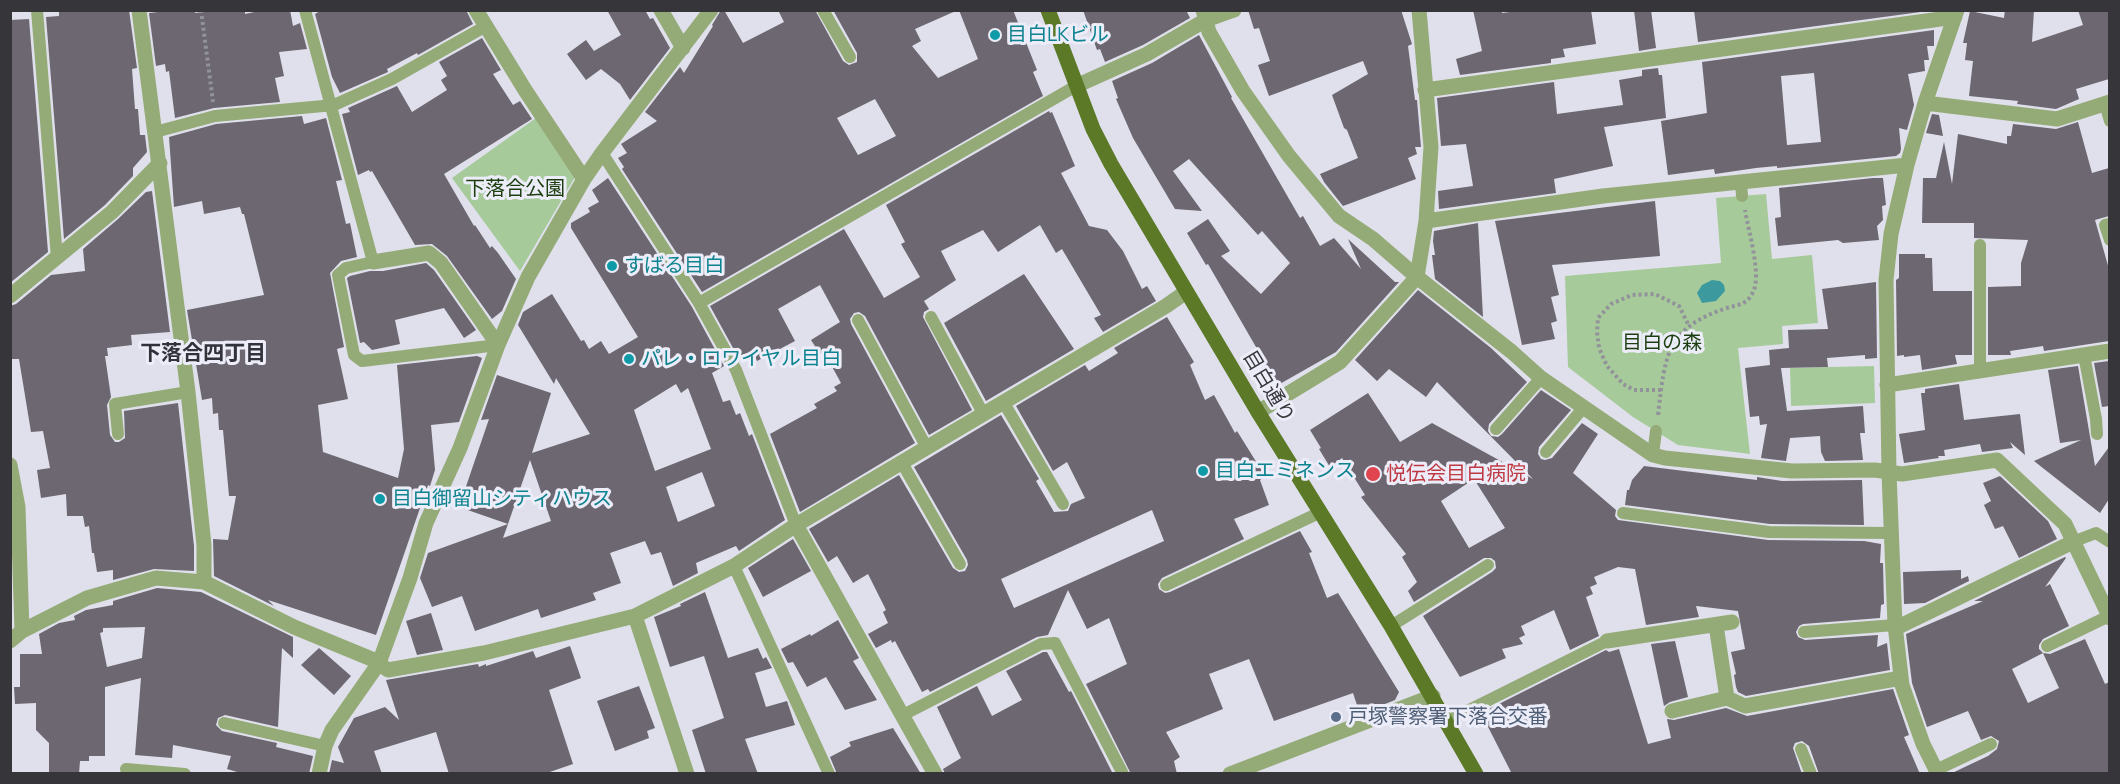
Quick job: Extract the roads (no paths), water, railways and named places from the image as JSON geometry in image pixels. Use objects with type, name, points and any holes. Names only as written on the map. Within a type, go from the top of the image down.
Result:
[{"type":"main road","name":"目白通り","points":[[1048,10],[1093,129],[1111,164],[1258,412],[1433,696],[1476,774]]},
{"type":"street","points":[[139,10],[188,392],[204,545],[204,582]]},
{"type":"street","points":[[476,10],[584,179]]},
{"type":"street","points":[[661,10],[683,48]]},
{"type":"street","points":[[319,774],[325,746],[332,730],[379,663],[410,578],[426,523],[460,448],[498,345],[528,277],[584,179],[711,10]]},
{"type":"street","points":[[1076,86],[1147,54],[1204,15],[1234,10]]},
{"type":"street","points":[[1258,412],[1340,362],[1417,277],[1426,221],[1431,147],[1419,10]]},
{"type":"street","points":[[1425,90],[1956,14],[1924,103],[1907,165],[1891,234],[1886,280],[1890,533],[1895,627],[1901,678],[1923,744],[1937,772]]},
{"type":"street","points":[[1204,15],[1209,32],[1243,91],[1289,156],[1339,216],[1373,239],[1541,378],[1653,455],[1792,471],[1875,470],[1902,474],[1997,460],[2065,524],[2109,617]]},
{"type":"street","points":[[1924,103],[2057,119],[2107,103]]},
{"type":"street","points":[[10,296],[112,212],[160,163]]},
{"type":"street","points":[[1426,221],[1603,196],[1742,189],[1907,165]]},
{"type":"street","points":[[373,262],[429,253],[441,263],[498,345]]},
{"type":"street","points":[[10,465],[18,507],[16,636],[87,598],[156,578],[204,582],[294,627],[379,663],[388,670],[484,653],[635,616],[735,566],[796,525],[984,415],[1186,292]]},
{"type":"street","points":[[1887,385],[2109,351]]},
{"type":"street","points":[[796,525],[935,774]]},
{"type":"street","points":[[1895,627],[2075,542]]},
{"type":"street","points":[[635,616],[687,774]]},
{"type":"street","points":[[1607,641],[1732,622]]},
{"type":"street","points":[[1716,625],[1727,698]]},
{"type":"street","points":[[1672,711],[1727,698],[1745,706],[1901,678]]},
{"type":"street","points":[[1230,774],[1433,696]]},
{"type":"lane","points":[[38,10],[57,258]]},
{"type":"lane","points":[[305,10],[373,262],[346,268],[338,275],[354,355],[362,361],[498,345]]},
{"type":"lane","points":[[823,10],[850,57]]},
{"type":"lane","points":[[155,132],[215,116],[330,105],[392,79],[486,26]]},
{"type":"lane","points":[[699,303],[1076,86]]},
{"type":"lane","points":[[2107,103],[2109,121]]},
{"type":"lane","points":[[602,153],[699,303],[736,370],[796,525]]},
{"type":"lane","points":[[2109,224],[2105,225],[2109,240]]},
{"type":"lane","points":[[1980,245],[1980,371]]},
{"type":"lane","points":[[931,317],[984,415]]},
{"type":"lane","points":[[858,320],[927,448]]},
{"type":"lane","points":[[2084,355],[2097,434]]},
{"type":"lane","points":[[1496,429],[1541,378]]},
{"type":"lane","points":[[118,434],[115,404],[188,392]]},
{"type":"lane","points":[[1004,403],[1063,504]]},
{"type":"lane","points":[[1546,452],[1584,407]]},
{"type":"lane","points":[[1653,455],[1656,431]]},
{"type":"lane","points":[[902,463],[960,564]]},
{"type":"lane","points":[[1166,585],[1321,512]]},
{"type":"lane","points":[[1623,513],[1769,532],[1890,533]]},
{"type":"lane","points":[[2075,542],[2096,533],[2109,542]]},
{"type":"lane","points":[[1391,626],[1488,565]]},
{"type":"lane","points":[[735,566],[829,774]]},
{"type":"lane","points":[[2047,646],[2109,617]]},
{"type":"lane","points":[[1804,632],[1895,627]]},
{"type":"lane","points":[[1447,722],[1607,641]]},
{"type":"lane","points":[[903,715],[1041,644],[1055,643],[1123,774]]},
{"type":"lane","points":[[224,723],[325,746]]},
{"type":"lane","points":[[1937,772],[1991,744]]},
{"type":"lane","points":[[1801,748],[1811,774]]},
{"type":"lane","points":[[126,769],[185,774]]},
{"type":"water","points":[[1712,280],[1720,281],[1725,291],[1716,301],[1702,303],[1697,293],[1702,285]]},
{"type":"place","name":"目白LKビル","points":[[995,35]]},
{"type":"place","name":"すばる目白","points":[[612,266]]},
{"type":"place","name":"パレ・ロワイヤル目白","points":[[629,359]]},
{"type":"place","name":"目白エミネンス","points":[[1203,471]]},
{"type":"place","name":"悦伝会目白病院","points":[[1373,474]]},
{"type":"place","name":"目白御留山シティハウス","points":[[380,499]]},
{"type":"place","name":"戸塚警察署下落合交番","points":[[1336,717]]},
{"type":"district","name":"下落合四丁目","points":[[203,354]]},
{"type":"park label","name":"下落合公園","points":[[515,189]]},
{"type":"park label","name":"目白の森","points":[[1662,343]]}]
